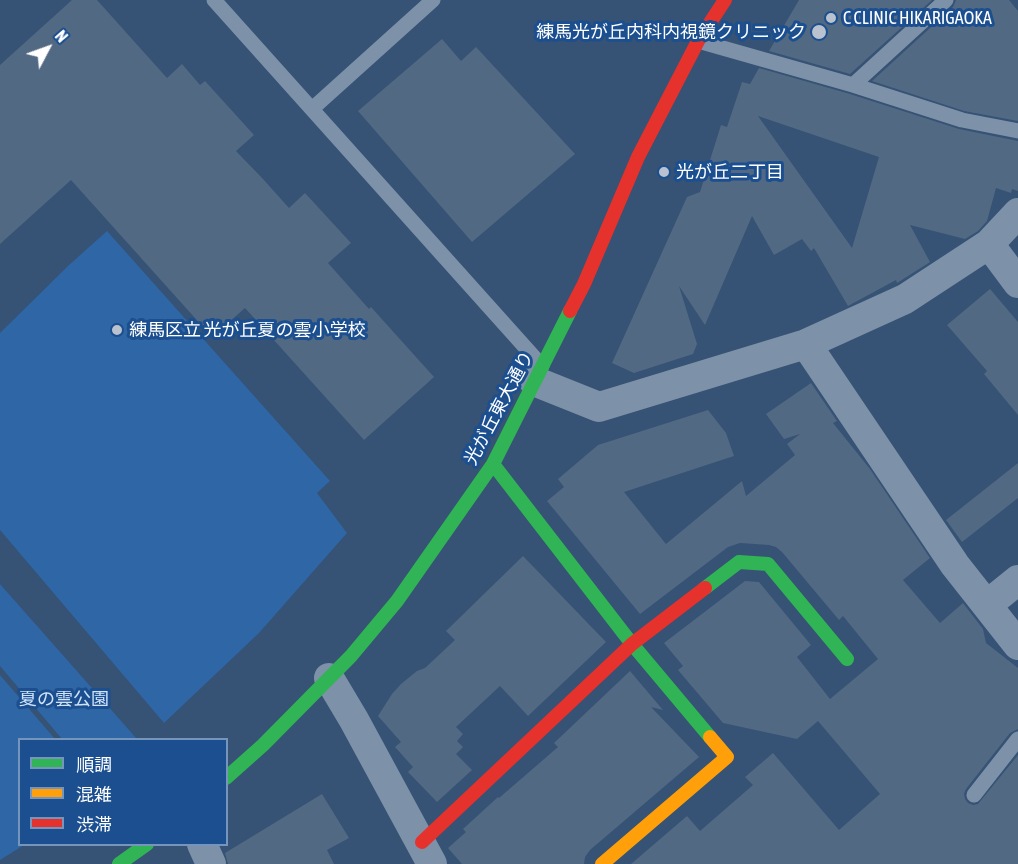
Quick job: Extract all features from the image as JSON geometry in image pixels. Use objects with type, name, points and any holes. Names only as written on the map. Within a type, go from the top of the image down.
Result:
[{"type":"street","name":"光が丘東大通り","points":[[228,776],[263,745],[351,656],[397,601],[493,464],[584,284],[638,157],[698,41],[725,0]]},
{"type":"street","points":[[538,373],[599,407],[806,344],[904,299],[988,244],[1018,213]]},
{"type":"street","points":[[988,244],[1018,283]]},
{"type":"street","points":[[806,344],[955,565],[1018,645]]},
{"type":"street","points":[[493,464],[632,644],[727,757],[602,864]]},
{"type":"street","points":[[329,678],[427,853],[632,644],[738,562],[768,564],[847,659]]},
{"type":"street","points":[[987,605],[1018,580]]},
{"type":"street","points":[[119,864],[144,846]]},
{"type":"street","points":[[203,846],[211,864]]},
{"type":"lane","points":[[214,0],[312,108],[538,373]]},
{"type":"lane","points":[[312,108],[433,0]]},
{"type":"lane","points":[[853,86],[946,0]]},
{"type":"lane","points":[[698,41],[962,120],[1018,131]]},
{"type":"lane","points":[[974,795],[1018,739]]},
{"type":"green space","points":[[107,231],[330,481],[317,493],[347,533],[259,633],[164,723],[0,530],[0,333]]},
{"type":"green space","name":"夏の雲公園","points":[[0,584],[136,738],[61,738],[0,666]]},
{"type":"green space","points":[[0,675],[54,738],[18,738],[18,846],[22,846],[0,860]]},
{"type":"building","points":[[72,0],[97,0],[167,78],[182,64],[200,85],[205,81],[254,135],[236,151],[289,208],[305,193],[351,243],[328,263],[434,377],[364,440],[245,308],[212,337],[71,180],[0,244],[0,65]]},
{"type":"building","name":"C CLINIC HIKARIGAOKA","points":[[799,0],[932,0],[850,74],[769,51]]},
{"type":"building","points":[[956,0],[1009,0],[1018,11],[1018,121],[964,111],[872,81],[953,7]]},
{"type":"building","points":[[442,39],[461,61],[476,47],[575,154],[472,242],[358,111]]},
{"type":"building","points":[[759,68],[959,129],[1018,141],[1018,191],[1012,189],[1011,193],[996,188],[987,221],[978,231],[965,239],[910,225],[930,262],[897,283],[896,280],[848,306],[814,248],[811,251],[802,239],[774,255],[752,216],[705,325],[679,286],[697,344],[693,354],[634,373],[612,363],[687,197],[700,192],[721,125],[727,127],[742,82],[750,84]],"holes":[[[758,116],[879,157],[852,248]]]},
{"type":"building","points":[[990,289],[1018,322],[1018,415],[984,374],[987,371],[947,325]]},
{"type":"building","points":[[811,383],[837,421],[833,423],[870,469],[930,558],[903,580],[940,623],[963,603],[983,629],[986,643],[1018,668],[1018,729],[1010,733],[964,794],[968,803],[978,804],[1018,755],[1018,864],[631,864],[687,816],[700,831],[753,785],[745,777],[773,753],[839,830],[880,794],[818,721],[797,739],[723,723],[678,670],[683,666],[664,643],[745,581],[759,582],[811,645],[797,657],[830,699],[878,659],[843,616],[839,620],[782,552],[769,545],[740,543],[728,547],[640,614],[547,501],[564,487],[558,479],[598,445],[708,410],[726,433],[734,456],[624,492],[666,544],[742,481],[746,496],[795,455],[787,444],[800,434],[784,439],[766,414]]},
{"type":"building","points":[[1018,463],[1018,498],[962,542],[946,520]]},
{"type":"building","points":[[523,556],[606,642],[528,716],[500,686],[456,727],[463,734],[457,741],[463,747],[456,754],[472,770],[437,802],[408,772],[413,767],[395,747],[401,742],[378,716],[401,684],[417,671],[425,668],[455,640],[446,631]]},
{"type":"building","points":[[630,671],[663,710],[651,707],[699,757],[590,850],[585,857],[584,864],[462,864],[448,848],[466,832],[463,829],[558,747],[554,743]]},
{"type":"building","points":[[322,794],[349,838],[327,850],[334,864],[228,864],[225,853]]},
{"type":"traffic: fast","points":[[228,776],[263,745],[351,656],[397,601],[493,464],[570,311]]},
{"type":"traffic: fast","points":[[493,464],[632,644],[710,737]]},
{"type":"traffic: fast","points":[[705,588],[739,562],[768,564],[847,659]]},
{"type":"traffic: fast","points":[[119,864],[144,846]]},
{"type":"traffic: slow","points":[[602,864],[727,757],[710,737]]},
{"type":"traffic: jam","points":[[570,311],[584,284],[638,157],[698,41],[725,0]]},
{"type":"traffic: jam","points":[[422,842],[632,644],[705,588]]},
{"type":"place","name":"C CLINIC HIKARIGAOKA","points":[[831,18]]},
{"type":"place","name":"練馬光が丘内科内視鏡クリニック","points":[[819,32]]},
{"type":"place","name":"光が丘二丁目","points":[[664,172]]},
{"type":"place","name":"練馬区立 光が丘夏の雲小学校","points":[[117,330]]}]
